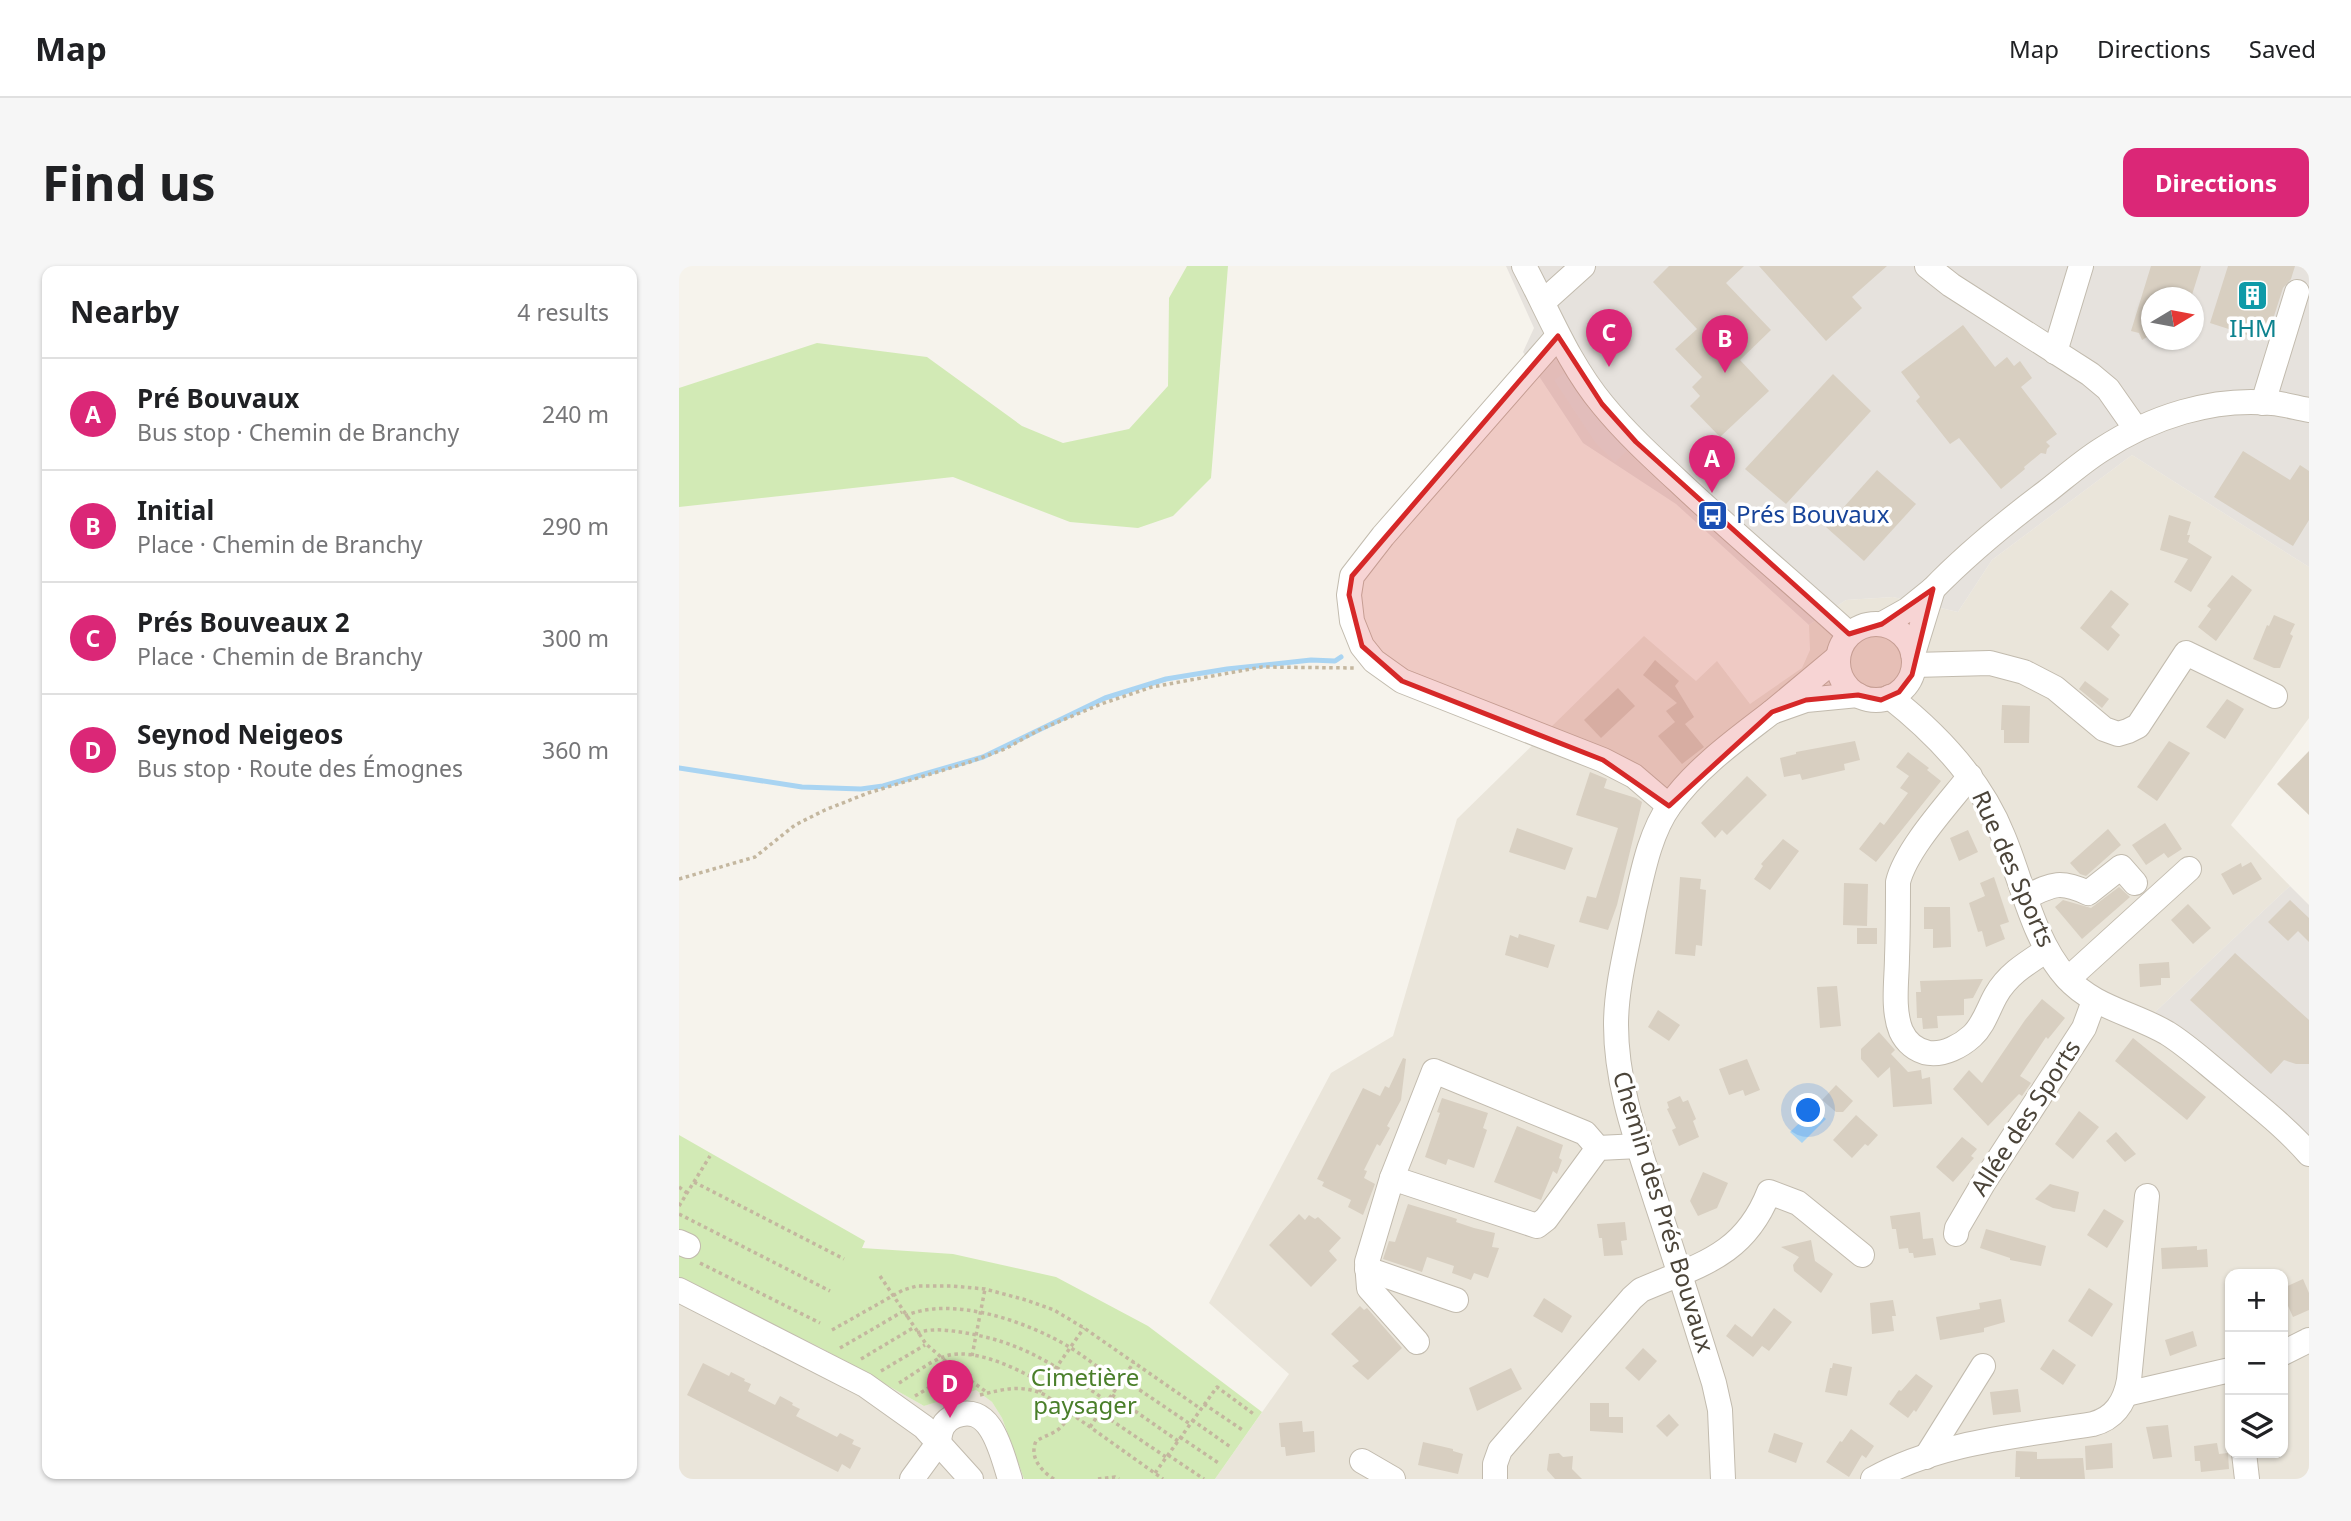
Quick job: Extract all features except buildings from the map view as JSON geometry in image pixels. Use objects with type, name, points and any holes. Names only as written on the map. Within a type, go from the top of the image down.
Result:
[{"type":"street","points":[[1524,266],[1558,336],[1602,404],[1636,442],[1713,515],[1849,634]]},
{"type":"street","points":[[1543,302],[1583,266]]},
{"type":"street","points":[[1927,266],[1951,285],[2090,374],[2108,389],[2136,429]]},
{"type":"street","points":[[2055,352],[2081,266]]},
{"type":"street","points":[[2263,403],[2297,292]]},
{"type":"street","points":[[1558,336],[1383,536],[1352,576],[1349,596],[1352,621],[1362,646],[1374,661],[1402,681],[1603,760],[1634,776],[1669,806]]},
{"type":"street","points":[[1882,624],[1934,589],[1973,549],[2100,450],[2136,429],[2186,410],[2227,403],[2263,403],[2309,410]]},
{"type":"street","points":[[1913,659],[1905,637],[1895,629],[1870,623],[1849,634],[1843,642],[1838,657],[1838,670],[1847,687],[1858,695],[1872,700],[1891,697],[1906,684],[1934,589]]},
{"type":"street","points":[[1913,659],[1990,663],[2024,673],[2055,688],[2104,729],[2118,734],[2137,726],[2186,653],[2275,696]]},
{"type":"street","name":"Chemin des Prés Bouvaux","points":[[1723,1479],[1720,1410],[1714,1383],[1630,1117],[1618,1065],[1616,1024],[1626,952],[1649,850],[1669,806],[1703,769],[1838,657]]},
{"type":"street","points":[[1772,712],[1806,700],[1858,695]]},
{"type":"street","name":"Rue des Sports","points":[[1891,697],[1909,712],[1970,776],[2002,833],[2047,950],[2068,979],[2094,1000],[2156,1027],[2179,1041],[2273,1116],[2309,1154]]},
{"type":"street","points":[[1970,776],[1902,867],[1898,882],[1896,998],[1900,1028],[1907,1041],[1926,1053],[1941,1054],[1972,1037],[1983,1023],[2005,982],[2017,970],[2047,950]]},
{"type":"street","points":[[2026,897],[2060,883],[2088,892],[2121,867],[2135,883]]},
{"type":"street","points":[[2068,979],[2189,869]]},
{"type":"street","name":"Allée des Sports","points":[[1957,1234],[1957,1228],[1984,1182],[2084,1028],[2094,1000]]},
{"type":"street","points":[[1416,1342],[1369,1288],[1367,1269],[1392,1178],[1434,1072],[1585,1133],[1598,1148]]},
{"type":"street","points":[[1598,1148],[1639,1146]]},
{"type":"street","points":[[1392,1178],[1537,1226],[1546,1219],[1598,1148]]},
{"type":"street","points":[[1495,1479],[1495,1464],[1500,1450],[1632,1298],[1641,1290],[1714,1259],[1736,1244],[1761,1213],[1769,1192],[1798,1203],[1862,1255]]},
{"type":"street","points":[[1873,1479],[1926,1457],[1992,1440],[2103,1422],[2121,1406],[2126,1394],[2147,1196]]},
{"type":"street","points":[[1367,1269],[1456,1300]]},
{"type":"street","points":[[679,1290],[865,1385],[924,1427],[971,1479]]},
{"type":"street","points":[[2288,1350],[2309,1340]]},
{"type":"street","points":[[1926,1457],[1983,1366]]},
{"type":"street","points":[[2126,1394],[2225,1371]]},
{"type":"street","points":[[912,1479],[939,1442],[942,1425],[960,1414],[981,1417],[987,1422],[994,1433],[1010,1479]]},
{"type":"street","points":[[2245,1458],[2248,1479]]},
{"type":"street","points":[[1362,1461],[1393,1479]]},
{"type":"path","points":[[679,879],[755,858],[795,825],[825,810],[868,793],[1005,749],[1039,730],[1101,704],[1152,687],[1262,667],[1356,668]]},
{"type":"path","points":[[679,1206],[710,1156]]},
{"type":"path","points":[[694,1182],[844,1259]]},
{"type":"path","points":[[679,1187],[687,1193]]},
{"type":"path","points":[[679,1214],[830,1291]]},
{"type":"path","points":[[683,1244],[697,1262],[820,1323]]},
{"type":"path","points":[[880,1276],[926,1344],[988,1393]]},
{"type":"path","points":[[832,1330],[892,1294],[917,1286],[985,1289],[1054,1310],[1201,1409]]},
{"type":"path","points":[[972,1356],[985,1289]]},
{"type":"path","points":[[840,1348],[904,1314],[927,1309],[981,1312],[1018,1323],[1070,1348],[1232,1448]]},
{"type":"path","points":[[861,1359],[913,1328]]},
{"type":"path","points":[[1038,1392],[1084,1328]]},
{"type":"path","points":[[917,1333],[934,1330],[976,1334],[1006,1341],[1034,1353],[1107,1401]]},
{"type":"path","points":[[879,1373],[926,1344]]},
{"type":"path","points":[[899,1383],[941,1358],[959,1354],[997,1362],[1044,1384]]},
{"type":"path","points":[[1090,1427],[1134,1362]]},
{"type":"path","points":[[915,1396],[957,1371]]},
{"type":"path","points":[[973,1397],[1016,1387],[1032,1389],[1163,1479]]},
{"type":"path","points":[[1155,1473],[1217,1387],[1255,1415]]},
{"type":"path","points":[[1112,1395],[1220,1464]]},
{"type":"path","points":[[1204,1404],[1244,1431]]},
{"type":"path","points":[[1099,1412],[1203,1479]]},
{"type":"path","points":[[1054,1479],[1039,1466],[1033,1447],[1036,1441],[1062,1427],[1071,1414]]},
{"type":"path","points":[[1098,1479],[1119,1479]]},
{"type":"highlighted area","points":[[1558,336],[1602,404],[1636,442],[1849,634],[1882,624],[1933,589],[1912,675],[1899,692],[1881,700],[1858,695],[1806,700],[1772,712],[1669,806],[1603,760],[1402,681],[1362,646],[1349,595],[1352,576]]},
{"type":"shaded area","points":[[1506,266],[2309,266],[2309,567],[2132,455],[1992,560],[1958,612],[1893,597],[1846,600],[1809,625],[1676,504],[1583,443],[1523,352],[1534,328]]},
{"type":"shaded area","points":[[1568,371],[1628,450],[1615,462],[1595,442],[1554,380]]},
{"type":"shaded area","points":[[2132,455],[2309,567],[2309,718],[2231,825],[2290,886],[2154,1013],[2309,1142],[2309,1479],[1215,1479],[1289,1374],[1209,1303],[1331,1073],[1393,1036],[1457,819],[1644,636],[1696,681],[1717,661],[1750,704],[1802,668],[1810,650],[1809,625],[1846,600],[1893,597],[1958,612],[1992,560]]},
{"type":"shaded area","points":[[2290,886],[2309,905],[2309,1142],[2154,1013]]},
{"type":"shaded area","points":[[679,1277],[821,1348],[924,1406],[976,1389],[992,1402],[1002,1418],[1024,1479],[679,1479]]},
{"type":"green space","points":[[1187,266],[1228,266],[1211,478],[1173,516],[1138,528],[1070,522],[953,477],[679,507],[679,388],[817,343],[927,357],[1022,426],[1063,443],[1129,429],[1168,386],[1169,298]]},
{"type":"green space","name":"Cimetière paysager","points":[[679,1135],[865,1241],[862,1248],[953,1254],[1056,1277],[1148,1326],[1262,1412],[1215,1479],[1024,1479],[1002,1418],[992,1402],[976,1390],[924,1406],[821,1348],[679,1279]]},
{"type":"water","points":[[1814,1109],[1826,1119],[1802,1143],[1790,1132]]},
{"type":"waterway","points":[[679,768],[802,787],[861,789],[883,786],[983,757],[1105,698],[1166,679],[1311,660],[1335,661],[1341,657]]},
{"type":"place","name":"IHM","points":[[2253,295]]},
{"type":"place","name":"Prés Bouveaux 2","points":[[1609,367]]},
{"type":"place","name":"Initial","points":[[1725,373]]},
{"type":"place","name":"Pré Bouvaux","points":[[1712,493]]},
{"type":"place","name":"Prés Bouvaux","points":[[1713,515]]},
{"type":"place","name":"Seynod Neigeos","points":[[950,1418]]}]
